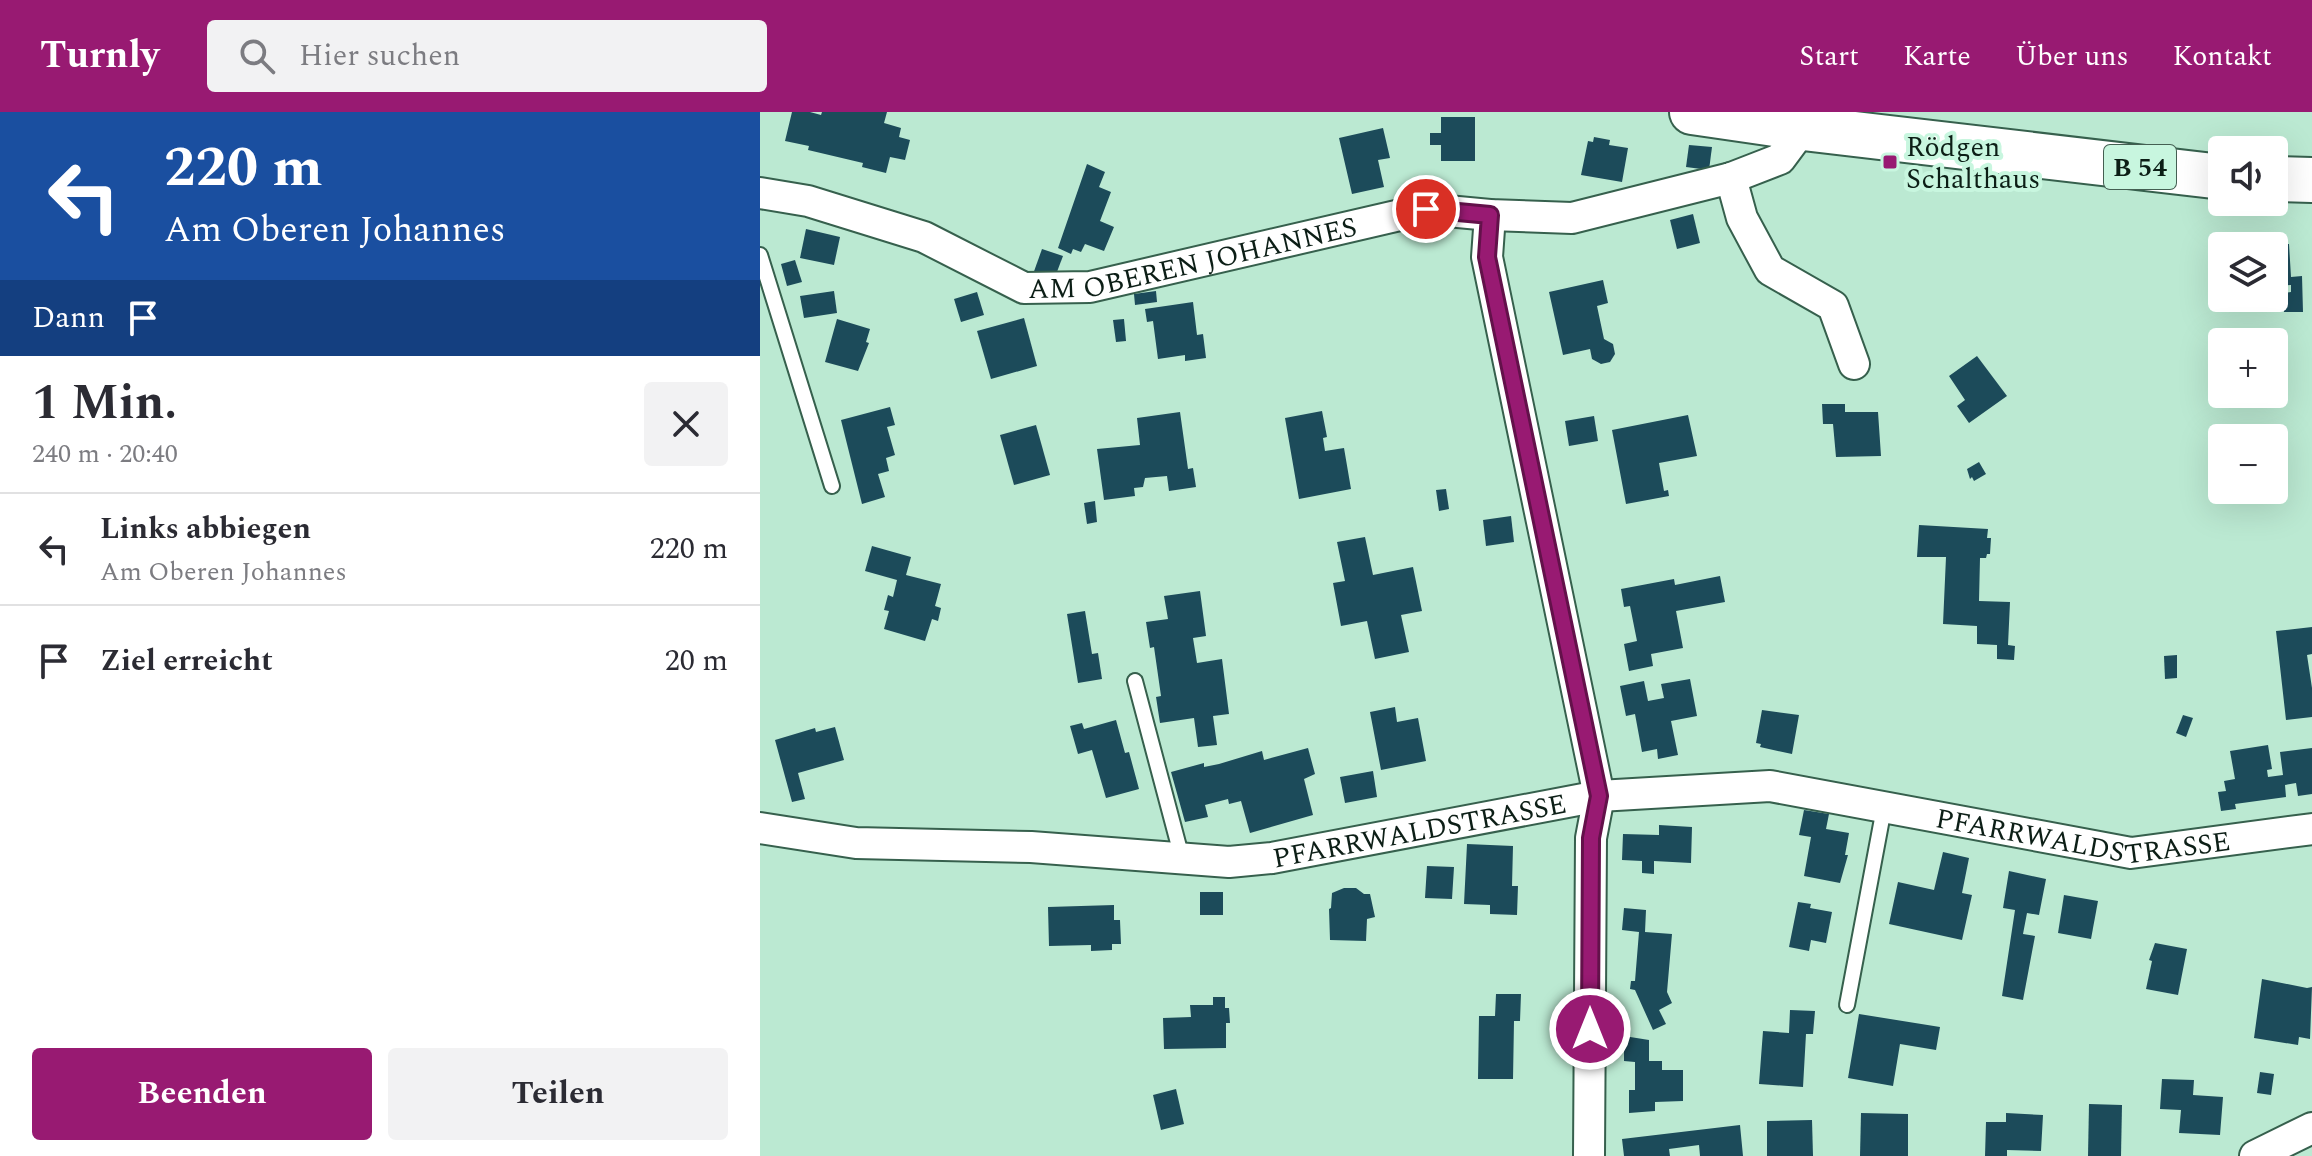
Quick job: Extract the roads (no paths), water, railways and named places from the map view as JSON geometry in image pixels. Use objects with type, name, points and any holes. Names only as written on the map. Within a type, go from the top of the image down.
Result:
[{"type":"main road","name":"B 54","points":[[1692,112],[2208,175]]},
{"type":"main road","points":[[2288,179],[2312,180]]},
{"type":"street","name":"AM OBEREN JOHANNES","points":[[760,193],[808,201],[924,237],[1024,288],[1090,287],[1426,209],[1572,218],[1731,178],[1780,159],[1803,128]]},
{"type":"street","points":[[1731,178],[1742,218],[1770,270],[1833,306],[1854,364]]},
{"type":"street","points":[[1490,215],[1487,257],[1599,796],[1591,838],[1589,1156]]},
{"type":"street","name":"PFARRWALDSTRASSE","points":[[760,828],[856,843],[1031,847],[1229,862],[1272,858],[1599,796],[1770,786],[2131,853],[2312,829]]},
{"type":"street","points":[[2255,1156],[2312,1128]]},
{"type":"lane","points":[[760,255],[832,486]]},
{"type":"lane","points":[[1135,681],[1182,858]]},
{"type":"lane","points":[[1847,1005],[1884,808]]},
{"type":"place","name":"Rödgen Schalthaus","points":[[1890,162]]}]
